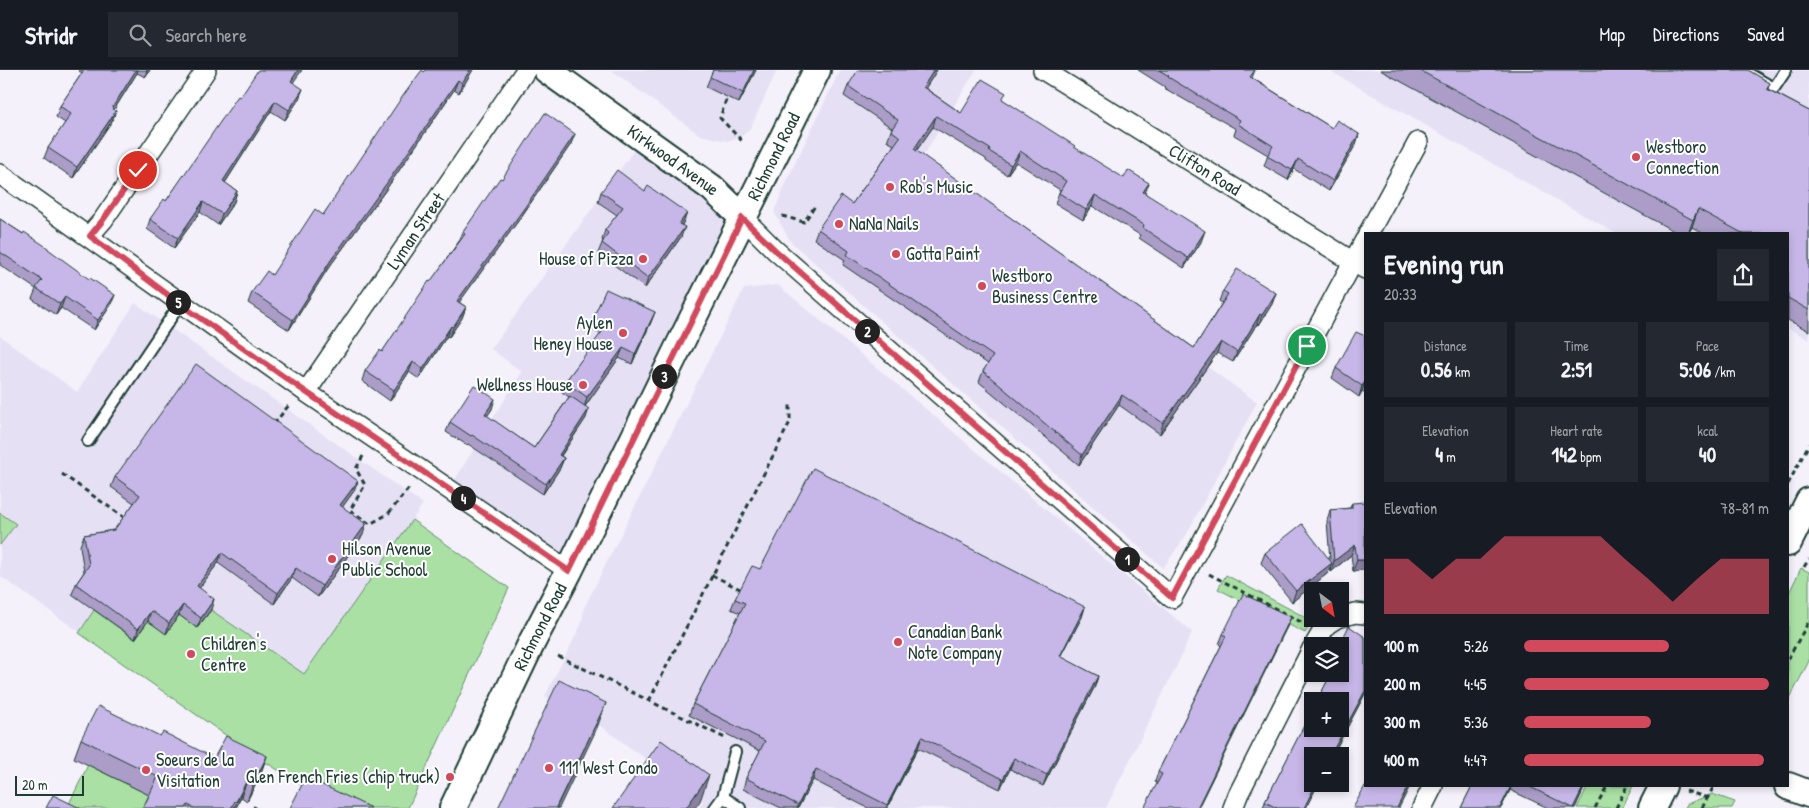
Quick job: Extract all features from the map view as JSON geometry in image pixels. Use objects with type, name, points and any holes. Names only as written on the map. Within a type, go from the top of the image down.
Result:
[{"type":"main road","name":"Kirkwood Avenue","points":[[547,70],[712,188],[742,218]]},
{"type":"main road","name":"Richmond Road","points":[[453,808],[528,649],[569,571],[742,218],[817,70]]},
{"type":"main road","points":[[1789,541],[1809,501]]},
{"type":"main road","points":[[1789,786],[1809,794]]},
{"type":"main road","points":[[1652,808],[1662,787]]},
{"type":"street","points":[[90,236],[206,70]]},
{"type":"street","name":"Lyman Street","points":[[303,390],[526,70]]},
{"type":"street","name":"Clifton Road","points":[[1043,70],[1359,265]]},
{"type":"street","points":[[1369,232],[1418,142]]},
{"type":"street","points":[[0,174],[90,236],[180,304],[303,390],[569,571]]},
{"type":"street","name":"Kirkwood Avenue","points":[[742,218],[782,256],[1172,598],[1191,564]]},
{"type":"street","points":[[1191,564],[1359,265],[1364,244]]},
{"type":"street","points":[[1349,615],[1364,614]]},
{"type":"street","points":[[1233,808],[1304,666]]},
{"type":"street","points":[[1422,808],[1432,787]]},
{"type":"lane","points":[[1742,70],[1774,88],[1786,70]]},
{"type":"lane","points":[[88,441],[180,304]]},
{"type":"lane","points":[[715,808],[723,797],[735,752]]},
{"type":"lane","points":[[723,797],[740,808]]},
{"type":"path","points":[[726,100],[720,118],[742,141]]},
{"type":"path","points":[[782,216],[804,222],[815,206]]},
{"type":"path","points":[[272,426],[303,390]]},
{"type":"path","points":[[649,701],[790,422],[790,405]]},
{"type":"path","points":[[374,438],[356,469],[365,485],[350,510],[370,524],[388,514],[423,471]]},
{"type":"path","points":[[1789,482],[1809,444]]},
{"type":"path","points":[[62,474],[127,520]]},
{"type":"path","points":[[1804,567],[1809,558]]},
{"type":"path","points":[[1191,564],[1307,637]]},
{"type":"path","points":[[712,576],[740,588]]},
{"type":"path","points":[[1789,657],[1809,621]]},
{"type":"path","points":[[558,656],[728,740],[735,752]]},
{"type":"path","points":[[1596,808],[1606,787]]},
{"type":"path","points":[[1616,808],[1626,787]]},
{"type":"path","points":[[1702,808],[1714,787]]},
{"type":"path","points":[[1692,793],[1708,798]]},
{"type":"shaded area","points":[[611,70],[777,70],[751,127],[741,137],[726,141],[700,135]]},
{"type":"shaded area","points":[[840,70],[976,70],[919,163],[1257,402],[1185,537],[1163,568],[791,242],[774,212],[789,176]]},
{"type":"shaded area","points":[[1328,70],[1809,70],[1809,340],[1789,329],[1789,232],[1613,232]]},
{"type":"shaded area","points":[[642,139],[742,217],[569,571],[449,489],[522,372],[491,349]]},
{"type":"shaded area","points":[[778,285],[1192,632],[1106,808],[699,808],[703,801],[602,727],[545,696],[582,623],[584,608],[744,289]]},
{"type":"shaded area","name":"Hilson Avenue Public School","points":[[135,303],[423,504],[412,520],[509,588],[408,808],[337,808],[250,752],[0,576],[0,336],[77,392]]},
{"type":"green space","points":[[0,513],[16,524],[0,545]]},
{"type":"green space","points":[[412,520],[509,588],[408,808],[337,808],[250,752],[79,633],[94,610],[134,639],[148,621],[166,633],[179,615],[197,628],[211,610],[304,674]]},
{"type":"green space","points":[[1801,568],[1809,572],[1809,661],[1789,700],[1789,593]]},
{"type":"green space","points":[[1226,575],[1303,616],[1304,628],[1308,628],[1305,633],[1218,589]]},
{"type":"green space","points":[[88,765],[151,796],[145,808],[67,808]]},
{"type":"green space","points":[[1588,787],[1632,787],[1622,808],[1577,808]]},
{"type":"green space","points":[[1712,794],[1735,802],[1732,808],[1685,808],[1687,804]]},
{"type":"building","points":[[84,70],[136,70],[112,108],[116,111],[77,167],[48,148],[71,114],[60,106]]},
{"type":"building","points":[[258,70],[298,70],[291,81],[303,89],[289,110],[275,101],[223,181],[237,191],[222,214],[203,202],[178,238],[150,219],[164,199],[166,201]]},
{"type":"building","points":[[422,70],[424,72],[426,70],[470,70],[462,83],[458,80],[331,260],[293,320],[252,292],[267,271],[272,275],[315,209],[323,215]]},
{"type":"building","points":[[713,70],[754,70],[743,93],[710,77]]},
{"type":"building","name":"Westboro Business Centre","points":[[858,70],[934,70],[923,87],[961,113],[982,79],[1006,93],[1002,99],[1074,147],[1124,178],[1128,170],[1149,183],[1143,192],[1205,231],[1188,258],[1143,228],[1144,225],[1095,195],[1086,210],[1059,193],[1066,181],[1020,151],[1011,165],[989,151],[990,149],[936,116],[914,149],[1194,348],[1228,294],[1223,291],[1237,269],[1276,293],[1262,315],[1260,314],[1237,352],[1221,342],[1163,423],[1122,395],[1082,455],[983,371],[993,356],[847,255],[849,251],[818,229],[841,196],[852,204],[900,137],[891,130],[898,120],[848,86]]},
{"type":"building","points":[[1159,70],[1255,70],[1250,77],[1332,128],[1337,120],[1359,134],[1333,181],[1298,159],[1292,170],[1267,156],[1273,146],[1238,124],[1240,120]]},
{"type":"building","name":"Westboro Connection","points":[[1419,70],[1748,70],[1770,83],[1767,89],[1809,111],[1809,310],[1789,299],[1789,232],[1740,232],[1698,209],[1693,220]]},
{"type":"building","points":[[545,113],[575,134],[457,301],[466,307],[453,327],[451,326],[423,369],[413,362],[394,390],[365,371],[380,350],[382,352],[429,281],[465,234],[463,232],[500,178],[502,179]]},
{"type":"building","points":[[617,170],[645,191],[648,186],[687,213],[679,224],[685,227],[648,278],[602,243],[608,233],[605,230],[623,207],[601,192]]},
{"type":"building","points":[[0,219],[23,234],[24,232],[89,279],[115,295],[98,320],[65,297],[60,304],[36,288],[42,280],[0,252]]},
{"type":"building","points":[[606,289],[655,312],[635,354],[623,348],[587,397],[565,382],[607,325],[593,318]]},
{"type":"building","points":[[1356,332],[1364,336],[1364,383],[1362,386],[1336,368]]},
{"type":"building","points":[[196,364],[358,481],[340,505],[366,524],[322,586],[296,568],[278,593],[222,553],[197,586],[214,599],[201,618],[183,605],[169,623],[151,611],[138,629],[76,584],[89,565],[84,535],[114,530],[140,495],[115,477]]},
{"type":"building","points":[[474,385],[495,399],[485,414],[534,448],[570,396],[589,409],[559,455],[564,458],[546,484],[450,422]]},
{"type":"building","name":"Canadian Bank Note Company","points":[[813,468],[1085,607],[1060,656],[1098,676],[1047,775],[1014,758],[1003,779],[922,737],[887,805],[816,769],[798,805],[746,778],[765,741],[693,704],[745,603],[735,599],[752,566],[760,569]]},
{"type":"building","points":[[1364,502],[1364,560],[1357,560],[1355,545],[1334,561],[1330,510],[1352,508],[1352,503]]},
{"type":"building","points":[[1302,524],[1332,563],[1308,582],[1304,582],[1304,585],[1296,591],[1265,553]]},
{"type":"building","points":[[1243,594],[1291,617],[1197,808],[1144,808],[1162,774],[1158,772],[1226,636],[1223,634]]},
{"type":"building","points":[[1349,626],[1364,636],[1364,693],[1349,721],[1349,692],[1322,692],[1327,682],[1349,682],[1349,637],[1344,637]]},
{"type":"building","name":"111 West Condo","points":[[559,680],[606,703],[556,807],[558,808],[498,808]]},
{"type":"building","points":[[98,706],[160,736],[163,732],[214,758],[226,736],[267,756],[254,782],[248,778],[231,808],[194,808],[188,805],[186,808],[143,808],[158,777],[81,739]]},
{"type":"building","points":[[1304,726],[1304,737],[1340,737],[1335,747],[1304,747],[1304,792],[1312,792],[1304,808],[1277,808],[1265,802]]},
{"type":"building","points":[[661,740],[709,775],[686,808],[613,808]]},
{"type":"building","points":[[306,777],[371,808],[290,808]]},
{"type":"building","points":[[1364,787],[1408,787],[1397,808],[1353,808]]},
{"type":"building","points":[[1472,787],[1510,787],[1500,808],[1461,808]]},
{"type":"building","points":[[1530,787],[1584,787],[1573,808]]},
{"type":"building","points":[[53,795],[80,808],[46,808]]},
{"type":"place","name":"Westboro Connection","points":[[1636,157]]},
{"type":"place","name":"Rob's Music","points":[[890,187]]},
{"type":"place","name":"NaNa Nails","points":[[839,224]]},
{"type":"place","name":"Gotta Paint","points":[[896,254]]},
{"type":"place","name":"House of Pizza","points":[[643,259]]},
{"type":"place","name":"Westboro Business Centre","points":[[982,286]]},
{"type":"place","name":"Aylen Heney House","points":[[623,333]]},
{"type":"place","name":"Wellness House","points":[[583,385]]},
{"type":"place","name":"Hilson Avenue Public School","points":[[332,559]]},
{"type":"place","name":"Canadian Bank Note Company","points":[[898,642]]},
{"type":"place","name":"Children's Centre","points":[[191,654]]},
{"type":"place","name":"111 West Condo","points":[[549,768]]},
{"type":"place","name":"Soeurs de la Visitation","points":[[146,770]]},
{"type":"place","name":"Glen French Fries (chip truck)","points":[[450,777]]},
{"type":"route","points":[[138,170],[90,236],[180,304],[300,388],[569,571],[742,218],[775,250],[1172,598],[1307,346]]}]
